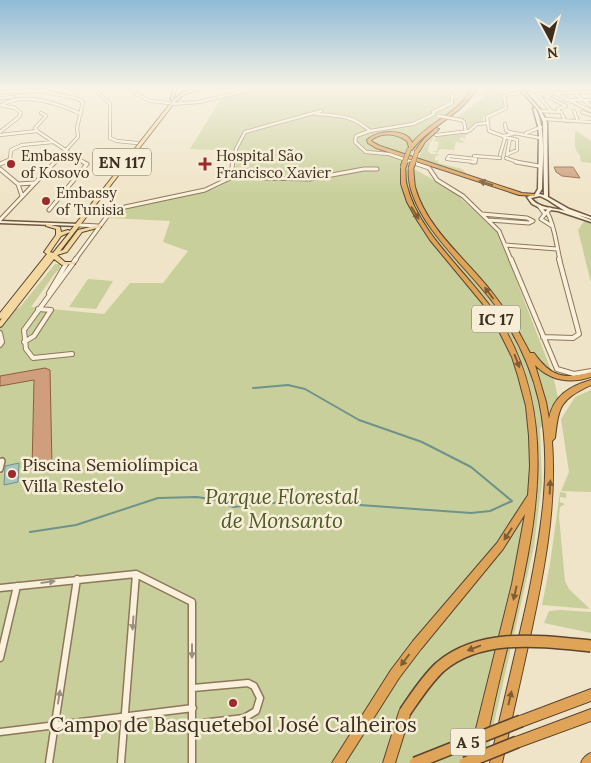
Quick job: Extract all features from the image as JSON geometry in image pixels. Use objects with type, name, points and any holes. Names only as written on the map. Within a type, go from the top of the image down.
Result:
[{"type":"highway","name":"IC 17","points":[[437,124],[425,132],[410,149],[403,167],[404,188],[412,209],[425,228],[487,305],[516,358],[527,392],[533,427],[535,459],[534,493],[527,542],[474,763]]},
{"type":"highway","name":"IC 17","points":[[445,124],[431,134],[417,151],[411,168],[413,190],[423,212],[488,291],[512,326],[525,350],[544,412],[549,450],[550,493],[543,543],[496,763]]},
{"type":"highway","points":[[410,149],[408,139],[396,134],[377,135],[369,140],[370,143],[378,148],[516,193],[534,195]]},
{"type":"highway","points":[[512,326],[535,362],[545,372],[556,378],[569,380],[591,372]]},
{"type":"highway","points":[[549,450],[556,406],[565,395],[591,382]]},
{"type":"highway","points":[[338,763],[395,674],[500,546],[534,493]]},
{"type":"highway","points":[[389,763],[405,712],[415,694],[431,674],[470,649],[486,643],[512,640],[546,641],[591,646]]},
{"type":"highway","name":"A 5","points":[[415,763],[591,695]]},
{"type":"highway","name":"A 5","points":[[465,763],[591,715]]},
{"type":"highway","points":[[587,763],[591,759]]},
{"type":"main road","name":"EN 117","points":[[1,315],[53,255],[68,231],[76,224],[153,124]]},
{"type":"main road","points":[[0,325],[154,124]]},
{"type":"main road","points":[[76,224],[82,228],[80,231]]},
{"type":"main road","points":[[48,225],[58,228],[59,235]]},
{"type":"main road","points":[[53,255],[65,250],[80,231],[99,226]]},
{"type":"main road","points":[[67,263],[47,252],[59,235],[68,231]]},
{"type":"main road","points":[[46,267],[67,263]]},
{"type":"street","points":[[0,134],[12,124]]},
{"type":"street","points":[[0,134],[36,130],[41,124]]},
{"type":"street","points":[[0,222],[22,196],[73,144],[78,137],[78,124]]},
{"type":"street","points":[[110,124],[110,138],[117,142],[137,143]]},
{"type":"street","points":[[72,354],[33,358],[28,354],[24,342],[24,330],[48,295],[55,289],[67,263],[108,214],[120,209],[199,192],[220,184],[230,178],[236,149],[245,132],[276,124]]},
{"type":"street","points":[[362,124],[370,131]]},
{"type":"street","points":[[413,124],[359,134],[355,138],[357,145],[366,152],[389,154],[428,167],[437,180],[457,191],[482,214],[500,232],[554,366],[559,371],[568,374],[578,375],[591,372]]},
{"type":"street","points":[[464,124],[466,132]]},
{"type":"street","points":[[436,135],[466,132],[472,130],[477,124],[481,124]]},
{"type":"street","points":[[488,124],[490,132],[516,140],[518,150],[507,156]]},
{"type":"street","points":[[505,124],[506,130],[513,134]]},
{"type":"street","points":[[540,124],[540,190],[529,197],[545,213],[542,217]]},
{"type":"street","points":[[544,124],[546,197],[554,208]]},
{"type":"street","points":[[525,134],[541,127]]},
{"type":"street","points":[[36,130],[86,164],[49,210]]},
{"type":"street","points":[[504,137],[513,134],[525,134],[540,138]]},
{"type":"street","points":[[499,156],[504,137]]},
{"type":"street","points":[[507,156],[510,138]]},
{"type":"street","points":[[0,163],[10,159],[11,150],[16,146],[52,142]]},
{"type":"street","points":[[58,145],[66,147],[73,144]]},
{"type":"street","points":[[474,155],[475,162],[447,158],[448,156],[474,155],[507,156],[523,164],[539,166]]},
{"type":"street","points":[[264,178],[310,179],[364,169],[377,169]]},
{"type":"street","points":[[0,170],[18,184],[22,196]]},
{"type":"street","points":[[539,174],[546,175]]},
{"type":"street","points":[[18,184],[36,183]]},
{"type":"street","points":[[534,195],[546,197]]},
{"type":"street","points":[[539,206],[554,208],[591,219]]},
{"type":"street","points":[[543,337],[573,338],[578,334],[547,212],[554,208]]},
{"type":"street","points":[[482,214],[527,218],[533,221],[529,223],[488,220]]},
{"type":"street","points":[[542,217],[550,219]]},
{"type":"street","points":[[542,217],[542,220],[552,226]]},
{"type":"street","points":[[0,222],[99,226]]},
{"type":"street","points":[[0,222],[48,225]]},
{"type":"street","points":[[506,245],[557,249]]},
{"type":"street","points":[[24,342],[34,336],[51,310],[38,309]]},
{"type":"street","points":[[0,333],[2,342],[0,345]]},
{"type":"street","points":[[0,462],[2,462],[0,469]]},
{"type":"street","points":[[121,763],[136,574]]},
{"type":"street","points":[[0,588],[136,574],[192,602],[192,763]]},
{"type":"street","points":[[49,763],[77,579]]},
{"type":"street","points":[[0,658],[17,586]]},
{"type":"street","points":[[193,688],[248,683],[254,686],[260,698],[259,705],[252,715],[244,718],[193,724]]},
{"type":"street","points":[[0,732],[193,708]]},
{"type":"green space","name":"Parque Florestal de Monsanto","points":[[206,124],[442,124],[421,140],[413,151],[407,165],[452,190],[498,233],[553,375],[558,398],[540,429],[542,482],[534,546],[485,763],[0,763],[0,317],[20,307],[55,264],[60,264],[60,269],[31,307],[104,314],[130,283],[163,283],[188,251],[163,242],[170,221],[109,218],[120,210],[135,205],[190,196],[207,191],[221,186],[233,174],[238,151],[190,149]]},
{"type":"green space","points":[[465,124],[475,124],[467,131]]},
{"type":"green space","points":[[575,130],[591,141],[591,163],[581,162],[580,155],[575,147]]},
{"type":"green space","points":[[469,134],[466,135],[465,139],[460,137],[460,140],[466,142],[461,143],[451,140],[456,142],[454,150],[440,149],[437,153],[432,151],[437,151],[439,142],[434,141],[436,137]]},
{"type":"green space","points":[[434,136],[428,151],[431,154],[440,154],[435,157],[435,160],[439,161],[438,163],[462,169],[469,176],[418,159],[424,146]]},
{"type":"green space","points":[[584,221],[591,223],[591,283],[578,230]]},
{"type":"green space","points":[[88,279],[113,281],[96,309],[69,307]]},
{"type":"green space","points":[[591,390],[591,492],[561,491],[569,472],[561,419],[575,397]]},
{"type":"green space","points":[[560,492],[566,493],[566,498],[560,497],[560,502],[565,504],[560,507],[559,516],[565,581],[569,589],[590,609],[542,605]]},
{"type":"green space","points":[[549,611],[591,612],[591,633],[544,623]]},
{"type":"water","name":"Piscina Semiolímpica Villa Restelo","points":[[19,463],[18,482],[4,485],[5,466]]},
{"type":"building","points":[[554,167],[573,167],[580,178],[562,176],[556,172]]},
{"type":"building","points":[[45,368],[50,370],[52,466],[32,470],[34,380],[0,386],[0,376]]},
{"type":"waterway","points":[[30,532],[76,525],[158,498],[197,497],[217,500],[233,507],[283,502],[332,503],[471,513],[490,511],[512,501],[471,467],[422,442],[359,420],[305,389],[288,385],[253,388]]},
{"type":"place","name":"Embassy of Kosovo","points":[[11,164]]},
{"type":"place","name":"Hospital São Francisco Xavier","points":[[205,164]]},
{"type":"place","name":"Embassy of Tunisia","points":[[46,201]]},
{"type":"place","name":"Piscina Semiolímpica Villa Restelo","points":[[12,474]]},
{"type":"place","name":"Campo de Basquetebol José Calheiros","points":[[233,703]]}]
